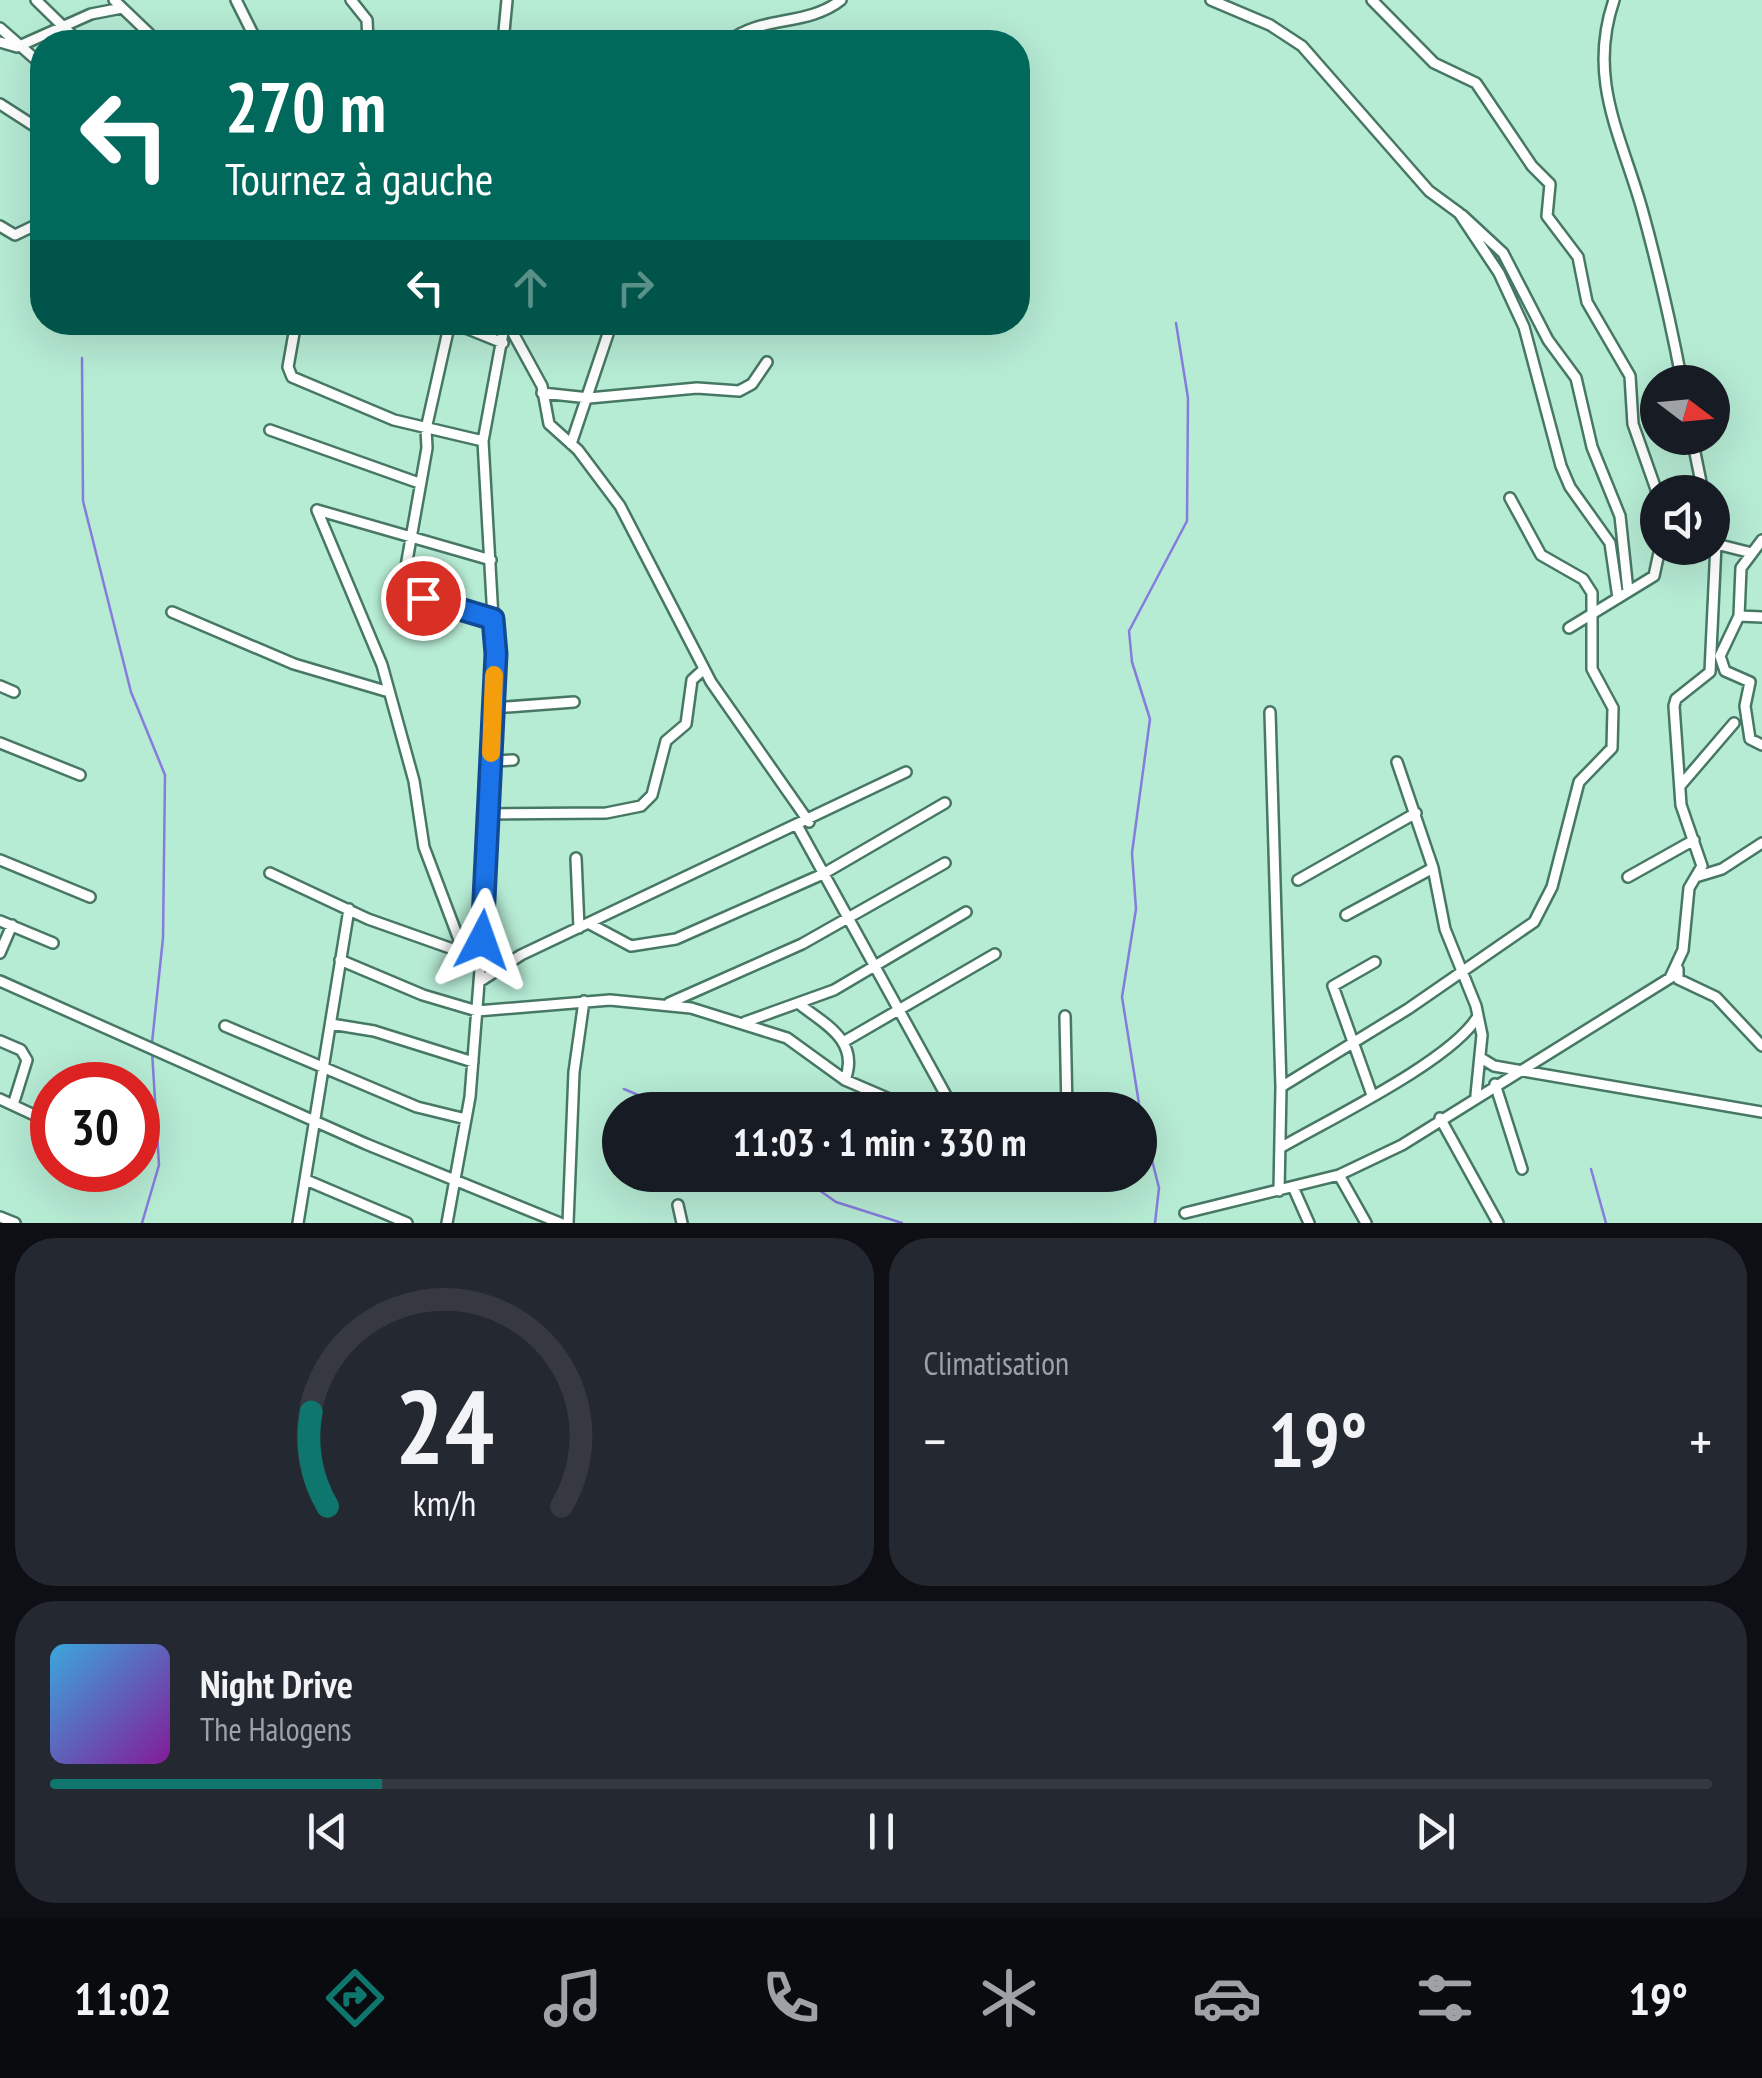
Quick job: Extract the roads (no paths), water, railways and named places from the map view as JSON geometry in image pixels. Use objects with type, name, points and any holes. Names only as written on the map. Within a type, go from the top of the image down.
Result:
[{"type":"street","points":[[36,0],[66,30]]},
{"type":"street","points":[[91,14],[96,0]]},
{"type":"street","points":[[236,0],[250,30]]},
{"type":"street","points":[[352,0],[367,20],[367,30]]},
{"type":"street","points":[[504,30],[507,0]]},
{"type":"street","points":[[751,30],[816,16],[841,0]]},
{"type":"street","points":[[1211,0],[1270,25],[1302,46],[1429,191],[1502,254],[1548,340],[1576,378],[1592,447],[1620,516],[1628,591]]},
{"type":"street","points":[[1372,0],[1434,63],[1476,83],[1532,166],[1550,184],[1546,216],[1578,257],[1587,302],[1630,376],[1632,424],[1651,475]]},
{"type":"street","points":[[1614,0],[1604,28],[1604,93],[1668,304],[1679,365]]},
{"type":"street","points":[[56,30],[118,4],[145,30]]},
{"type":"street","points":[[0,28],[30,56]]},
{"type":"street","points":[[0,42],[17,47],[30,41]]},
{"type":"street","points":[[0,104],[30,123]]},
{"type":"street","points":[[1459,213],[1499,273],[1524,327],[1561,466],[1570,487],[1610,544],[1618,598]]},
{"type":"street","points":[[0,226],[14,235],[30,228]]},
{"type":"street","points":[[294,335],[288,367],[292,378],[426,429],[483,441]]},
{"type":"street","points":[[447,335],[426,429],[427,448],[402,589],[493,619]]},
{"type":"street","points":[[484,335],[503,342]]},
{"type":"street","points":[[448,1223],[474,1062],[492,708],[493,619],[483,441],[504,335]]},
{"type":"street","points":[[513,335],[542,393],[548,424],[571,444],[620,506],[736,723],[808,822]]},
{"type":"street","points":[[571,444],[608,335]]},
{"type":"street","points":[[542,393],[589,398],[697,388],[739,391],[752,384],[766,362]]},
{"type":"street","points":[[270,430],[419,484]]},
{"type":"street","points":[[1281,1087],[1355,1044],[1514,938],[1540,915],[1560,861],[1579,782],[1612,748],[1614,708],[1592,669],[1592,592],[1587,583],[1541,555],[1510,498]]},
{"type":"street","points":[[464,953],[424,847],[414,781],[389,692],[317,510],[491,560]]},
{"type":"street","points":[[1762,540],[1741,568],[1739,616],[1722,648],[1720,664],[1726,672],[1762,684]]},
{"type":"street","points":[[1730,545],[1752,553]]},
{"type":"street","points":[[1569,628],[1654,576],[1656,565]]},
{"type":"street","points":[[1713,565],[1710,672],[1676,699],[1674,706],[1681,805],[1702,866],[1700,876],[1689,888],[1678,979],[1716,997],[1762,1046]]},
{"type":"street","points":[[172,612],[294,664],[389,692]]},
{"type":"street","points":[[1739,616],[1762,617]]},
{"type":"street","points":[[488,814],[606,813],[641,806],[652,795],[666,741],[686,724],[692,680],[704,669]]},
{"type":"street","points":[[1750,682],[1746,726],[1750,739],[1762,745]]},
{"type":"street","points":[[0,686],[14,692]]},
{"type":"street","points":[[492,708],[574,702]]},
{"type":"street","points":[[1270,712],[1281,1087],[1279,1191]]},
{"type":"street","points":[[1680,786],[1734,723]]},
{"type":"street","points":[[0,742],[80,775]]},
{"type":"street","points":[[491,760],[513,760]]},
{"type":"street","points":[[1397,762],[1433,868],[1445,929],[1478,1016],[1481,1058],[1476,1095]]},
{"type":"street","points":[[478,982],[504,964],[798,828],[906,772]]},
{"type":"street","points":[[590,924],[631,946],[656,946],[823,874],[945,802]]},
{"type":"street","points":[[1298,880],[1416,814]]},
{"type":"street","points":[[798,828],[944,1092]]},
{"type":"street","points":[[1628,877],[1694,840]]},
{"type":"street","points":[[1700,876],[1722,870],[1762,843]]},
{"type":"street","points":[[576,858],[579,928]]},
{"type":"street","points":[[0,860],[90,897]]},
{"type":"street","points":[[669,1003],[850,919],[945,862]]},
{"type":"street","points":[[1346,914],[1433,868]]},
{"type":"street","points":[[270,873],[349,909],[480,960]]},
{"type":"street","points":[[298,1223],[349,909]]},
{"type":"street","points":[[742,1022],[799,1004],[876,966],[966,912]]},
{"type":"street","points":[[0,921],[52,942]]},
{"type":"street","points":[[0,953],[12,925]]},
{"type":"street","points":[[844,1040],[995,954]]},
{"type":"street","points":[[340,960],[422,995],[477,1011],[584,1002],[669,1003],[742,1022],[800,1046],[844,1080],[872,1092]]},
{"type":"street","points":[[1372,1095],[1332,986],[1376,962]]},
{"type":"street","points":[[1185,1212],[1339,1175],[1402,1145],[1476,1095],[1659,987],[1678,966]]},
{"type":"street","points":[[0,980],[313,1120],[560,1223]]},
{"type":"street","points":[[568,1223],[574,1072],[584,1002]]},
{"type":"street","points":[[799,1004],[844,1040],[849,1064],[844,1080]]},
{"type":"street","points":[[1065,1016],[1067,1092]]},
{"type":"street","points":[[1280,1148],[1372,1095],[1468,1032],[1478,1016]]},
{"type":"street","points":[[331,1024],[374,1032],[474,1062]]},
{"type":"street","points":[[225,1026],[417,1107],[466,1119]]},
{"type":"street","points":[[0,1041],[21,1050],[28,1060],[12,1105]]},
{"type":"street","points":[[1481,1058],[1494,1066],[1762,1112]]},
{"type":"street","points":[[1496,1084],[1522,1169]]},
{"type":"street","points":[[0,1099],[30,1113]]},
{"type":"street","points":[[1440,1118],[1498,1223]]},
{"type":"street","points":[[1339,1175],[1366,1223]]},
{"type":"street","points":[[306,1180],[408,1223]]},
{"type":"street","points":[[1294,1187],[1309,1223]]},
{"type":"street","points":[[678,1206],[682,1223]]},
{"type":"street","points":[[0,1217],[15,1223]]},
{"type":"waterway","points":[[1137,1092],[1122,997],[1136,909],[1132,853],[1150,719],[1132,662],[1129,631],[1187,521],[1188,398],[1176,323]]},
{"type":"waterway","points":[[82,358],[83,501],[131,692],[165,775],[163,938],[152,1043]]},
{"type":"waterway","points":[[142,1223],[159,1165],[152,1051]]},
{"type":"waterway","points":[[624,1089],[631,1092]]},
{"type":"waterway","points":[[1591,1169],[1606,1223]]},
{"type":"waterway","points":[[1155,1223],[1157,1180]]},
{"type":"waterway","points":[[822,1192],[836,1202],[902,1223]]}]
